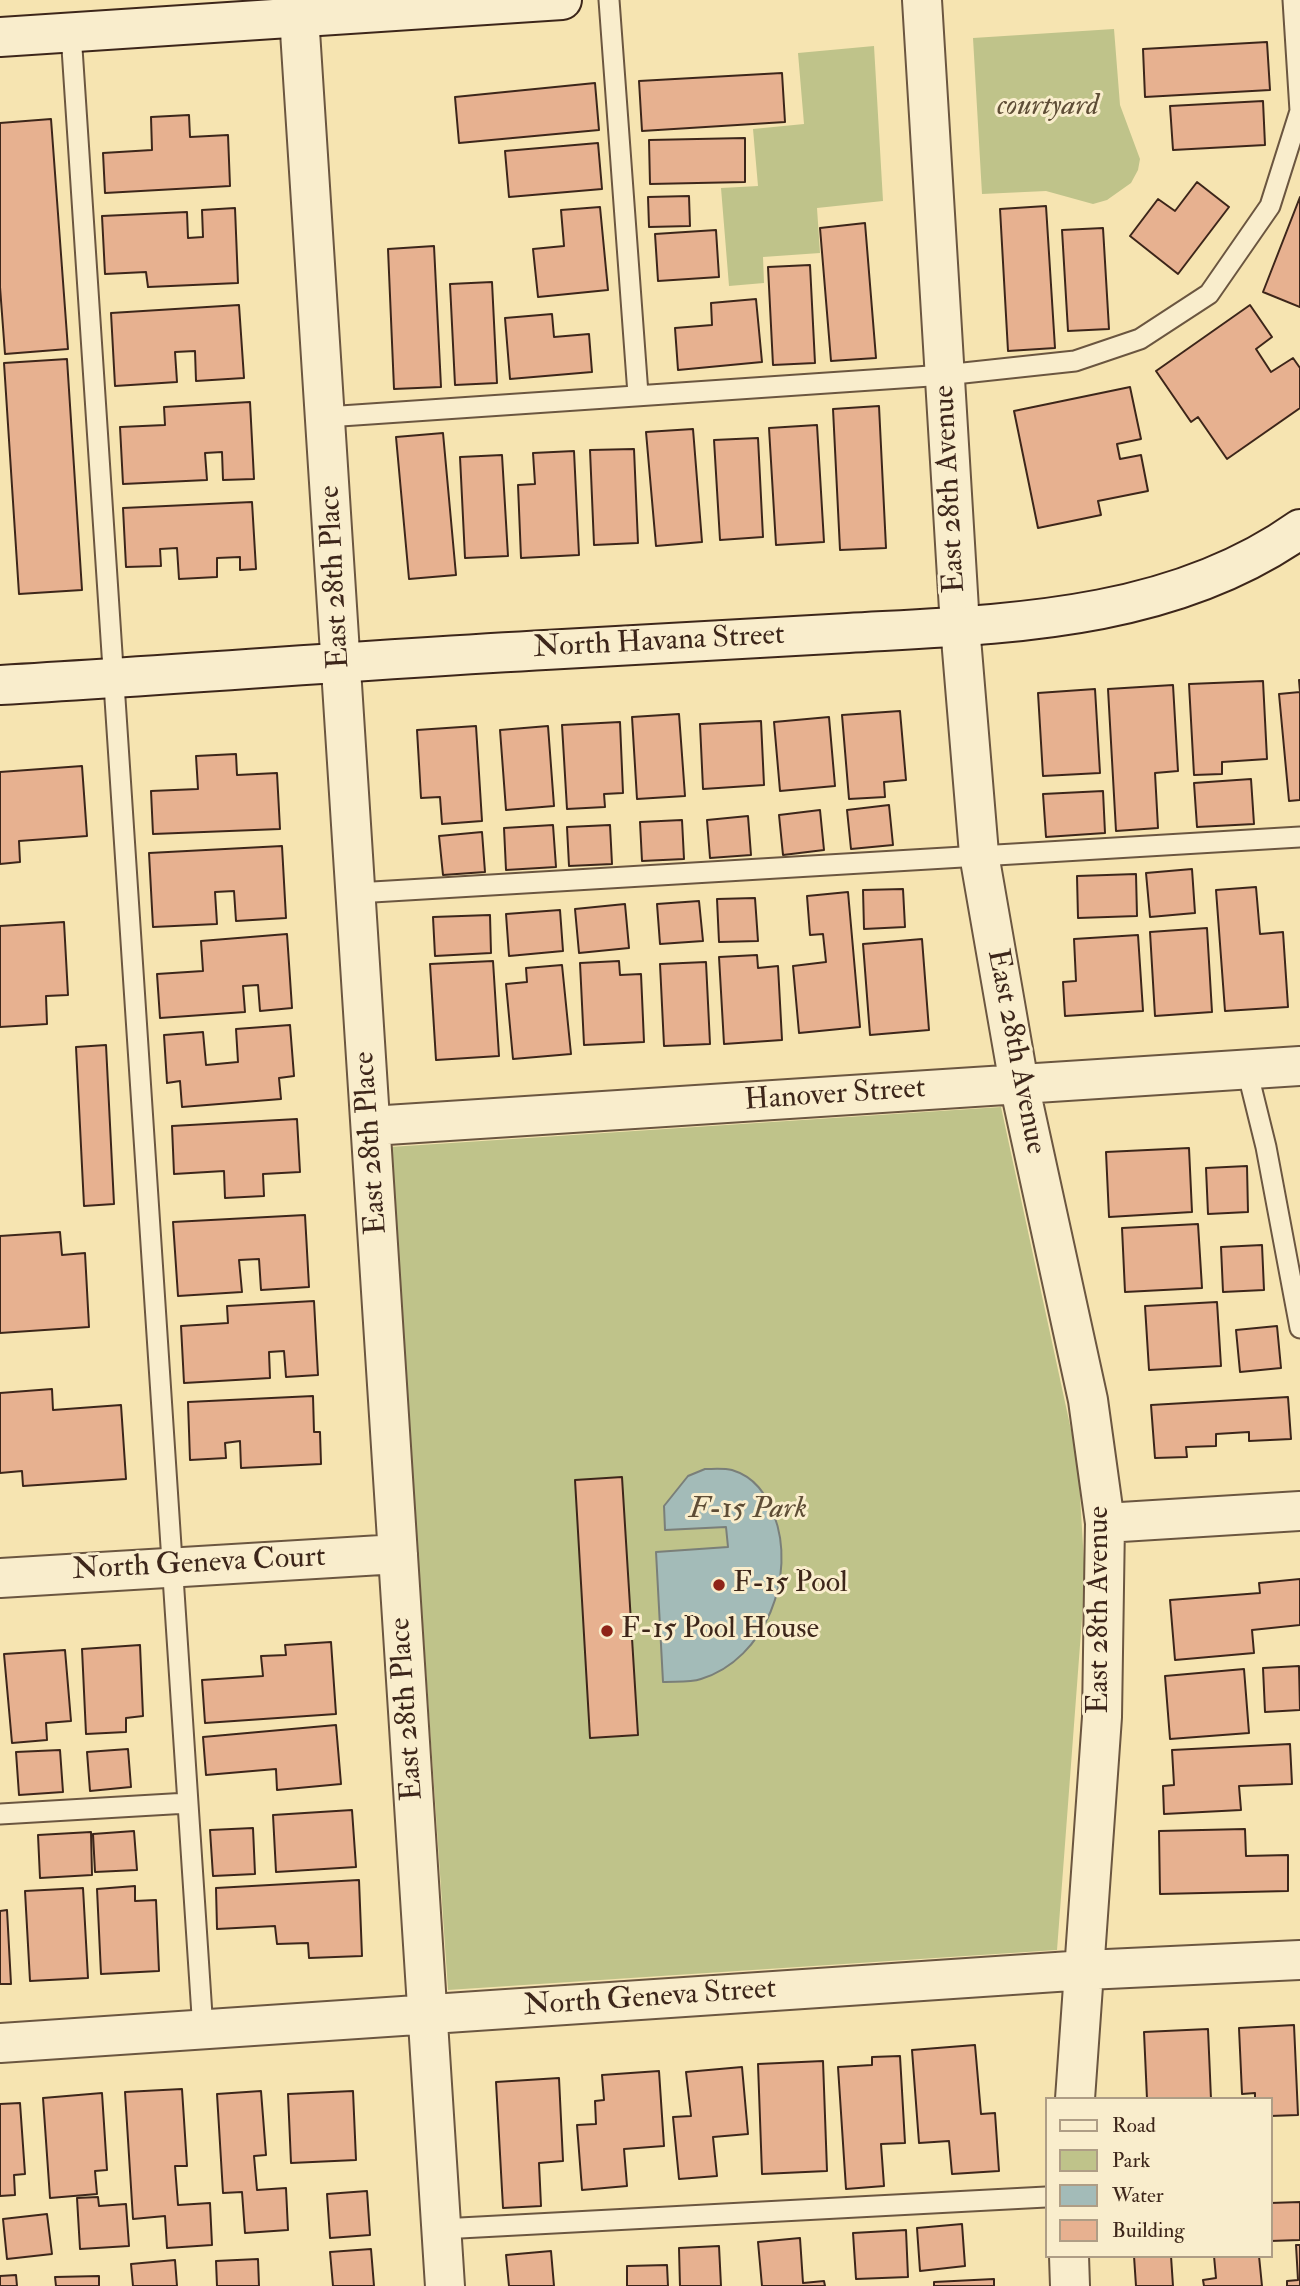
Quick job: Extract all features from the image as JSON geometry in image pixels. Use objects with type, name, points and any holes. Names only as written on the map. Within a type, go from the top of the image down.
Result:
[{"type":"street","points":[[0,37],[71,33],[299,9],[562,0]]},
{"type":"street","name":"East 28th Avenue","points":[[922,0],[960,626],[979,854],[1019,1084],[1082,1369],[1105,1523],[1102,1717],[1075,2097]]},
{"type":"street","name":"East 28th Place","points":[[299,9],[445,2286]]},
{"type":"street","name":"North Havana Street","points":[[0,685],[341,661],[960,626],[1086,613],[1149,599],[1218,574],[1300,528]]},
{"type":"street","name":"Hanover Street","points":[[370,1126],[1300,1066]]},
{"type":"street","points":[[1105,1523],[1300,1511]]},
{"type":"street","name":"North Geneva Court","points":[[0,1578],[398,1554]]},
{"type":"street","name":"North Geneva Street","points":[[0,2043],[1086,1970],[1300,1960]]},
{"type":"street","points":[[1069,2258],[1070,2286]]},
{"type":"lane","points":[[608,0],[638,394]]},
{"type":"lane","points":[[326,416],[945,375],[1075,361],[1140,339],[1209,294],[1270,206],[1300,111],[1293,0]]},
{"type":"lane","points":[[71,33],[203,2030]]},
{"type":"lane","points":[[355,893],[1300,837]]},
{"type":"lane","points":[[1247,1069],[1266,1147],[1300,1328]]},
{"type":"lane","points":[[0,1814],[188,1803]]},
{"type":"lane","points":[[441,2229],[1044,2197]]},
{"type":"green space","name":"courtyard","points":[[1114,29],[1120,105],[1140,159],[1131,183],[1107,200],[1093,204],[1046,191],[982,194],[973,38]]},
{"type":"green space","points":[[874,46],[883,201],[817,208],[820,253],[763,257],[764,283],[729,286],[721,188],[758,186],[753,129],[804,124],[798,53]]},
{"type":"green space","name":"F-15 Park","points":[[1001,1107],[1078,1462],[1085,1579],[1057,1950],[448,1990],[390,1147]]},
{"type":"water","name":"F-15 Pool","points":[[705,1469],[729,1469],[740,1473],[763,1493],[774,1515],[780,1538],[778,1588],[759,1634],[743,1653],[724,1669],[701,1679],[663,1682],[656,1552],[728,1547],[726,1527],[665,1530],[664,1506],[688,1476]]},
{"type":"building","points":[[1267,42],[1270,90],[1145,97],[1143,49]]},
{"type":"building","points":[[782,73],[785,122],[642,131],[639,81]]},
{"type":"building","points":[[595,83],[599,130],[459,143],[455,97]]},
{"type":"building","points":[[1263,101],[1265,145],[1173,150],[1170,106]]},
{"type":"building","points":[[189,115],[190,137],[228,135],[230,186],[105,193],[103,153],[152,150],[151,117]]},
{"type":"building","points":[[51,119],[68,349],[5,354],[0,287],[0,123]]},
{"type":"building","points":[[745,138],[745,182],[650,184],[649,140]]},
{"type":"building","points":[[598,143],[602,189],[509,197],[505,151]]},
{"type":"building","points":[[1197,182],[1229,207],[1178,274],[1130,236],[1158,199],[1175,211]]},
{"type":"building","points":[[689,196],[690,226],[649,227],[648,197]]},
{"type":"building","points":[[1300,197],[1300,307],[1263,292]]},
{"type":"building","points":[[1046,206],[1055,348],[1008,351],[1000,209]]},
{"type":"building","points":[[600,207],[608,290],[538,297],[533,249],[564,246],[561,210]]},
{"type":"building","points":[[235,208],[238,283],[148,287],[146,272],[105,274],[102,216],[187,212],[188,238],[203,237],[202,210]]},
{"type":"building","points":[[865,223],[876,358],[831,361],[820,228]]},
{"type":"building","points":[[1103,228],[1109,329],[1068,331],[1062,230]]},
{"type":"building","points":[[716,230],[719,277],[658,281],[655,234]]},
{"type":"building","points":[[434,246],[441,387],[394,389],[388,249]]},
{"type":"building","points":[[810,265],[815,363],[773,365],[768,267]]},
{"type":"building","points":[[492,282],[497,383],[455,385],[450,284]]},
{"type":"building","points":[[756,299],[762,362],[678,370],[675,328],[712,325],[711,303]]},
{"type":"building","points":[[239,305],[244,378],[196,381],[195,351],[175,352],[177,382],[115,386],[111,313]]},
{"type":"building","points":[[1250,305],[1272,337],[1256,349],[1271,372],[1293,358],[1300,368],[1300,408],[1227,459],[1198,417],[1191,422],[1156,371]]},
{"type":"building","points":[[552,314],[554,337],[589,334],[592,372],[510,379],[505,318]]},
{"type":"building","points":[[67,359],[82,590],[19,594],[4,363]]},
{"type":"building","points":[[1130,387],[1141,439],[1117,444],[1120,459],[1141,455],[1148,491],[1098,501],[1101,515],[1038,528],[1014,411]]},
{"type":"building","points":[[250,402],[254,479],[223,480],[222,452],[205,453],[207,480],[123,484],[120,427],[165,425],[164,407]]},
{"type":"building","points":[[879,406],[886,548],[840,550],[833,409]]},
{"type":"building","points":[[817,425],[824,542],[776,545],[769,428]]},
{"type":"building","points":[[693,429],[702,542],[656,546],[646,432]]},
{"type":"building","points":[[443,433],[456,575],[409,579],[396,437]]},
{"type":"building","points":[[758,438],[763,537],[720,540],[714,440]]},
{"type":"building","points":[[634,449],[638,543],[594,545],[590,450]]},
{"type":"building","points":[[574,451],[579,555],[521,558],[518,485],[535,484],[533,453]]},
{"type":"building","points":[[502,455],[508,556],[465,558],[460,457]]},
{"type":"building","points":[[252,502],[256,569],[240,570],[240,557],[217,558],[217,577],[179,579],[177,548],[160,549],[161,566],[126,567],[123,508]]},
{"type":"building","points":[[1263,681],[1267,759],[1222,762],[1222,774],[1194,775],[1189,684]]},
{"type":"building","points":[[1173,685],[1178,771],[1155,773],[1158,828],[1116,831],[1108,689]]},
{"type":"building","points":[[1095,689],[1100,773],[1043,776],[1038,693]]},
{"type":"building","points":[[1300,692],[1300,800],[1289,801],[1279,694]]},
{"type":"building","points":[[900,711],[906,780],[884,782],[885,797],[849,799],[842,715]]},
{"type":"building","points":[[679,714],[685,796],[637,799],[632,717]]},
{"type":"building","points":[[829,717],[835,786],[780,791],[774,722]]},
{"type":"building","points":[[761,721],[764,785],[703,789],[700,724]]},
{"type":"building","points":[[620,722],[623,793],[604,794],[605,807],[567,809],[562,725]]},
{"type":"building","points":[[476,726],[482,821],[442,824],[440,797],[421,798],[417,730]]},
{"type":"building","points":[[548,726],[554,806],[506,810],[500,730]]},
{"type":"building","points":[[236,754],[237,775],[277,773],[280,829],[153,834],[151,791],[198,789],[196,756]]},
{"type":"building","points":[[82,766],[87,836],[19,841],[20,862],[0,864],[0,772]]},
{"type":"building","points":[[1251,779],[1254,824],[1197,827],[1194,783]]},
{"type":"building","points":[[1103,791],[1105,833],[1046,837],[1043,794]]},
{"type":"building","points":[[889,805],[893,845],[851,849],[847,810]]},
{"type":"building","points":[[820,810],[824,850],[783,855],[779,815]]},
{"type":"building","points":[[748,816],[751,855],[710,858],[707,820]]},
{"type":"building","points":[[682,820],[684,859],[642,861],[640,822]]},
{"type":"building","points":[[553,825],[556,867],[506,870],[504,828]]},
{"type":"building","points":[[610,825],[612,864],[569,866],[567,827]]},
{"type":"building","points":[[482,832],[485,872],[443,875],[439,836]]},
{"type":"building","points":[[282,846],[286,918],[236,921],[234,891],[215,892],[217,924],[153,927],[149,853]]},
{"type":"building","points":[[1192,869],[1195,913],[1150,917],[1146,873]]},
{"type":"building","points":[[1136,874],[1137,916],[1078,918],[1077,876]]},
{"type":"building","points":[[1256,887],[1260,934],[1283,932],[1288,1007],[1225,1011],[1216,890]]},
{"type":"building","points":[[903,889],[905,927],[864,929],[863,890]]},
{"type":"building","points":[[848,892],[860,1027],[799,1033],[793,966],[826,962],[823,934],[810,935],[807,896]]},
{"type":"building","points":[[755,898],[758,941],[719,942],[717,899]]},
{"type":"building","points":[[699,901],[703,941],[660,944],[657,904]]},
{"type":"building","points":[[625,904],[629,948],[579,953],[575,909]]},
{"type":"building","points":[[560,910],[563,951],[509,956],[506,914]]},
{"type":"building","points":[[490,915],[491,953],[435,956],[433,917]]},
{"type":"building","points":[[64,922],[68,995],[46,996],[47,1024],[0,1027],[0,926]]},
{"type":"building","points":[[1207,928],[1212,1012],[1155,1016],[1150,932]]},
{"type":"building","points":[[287,934],[292,1008],[260,1011],[258,985],[243,986],[245,1012],[160,1018],[157,974],[203,971],[201,941]]},
{"type":"building","points":[[1138,935],[1143,1011],[1065,1016],[1063,982],[1076,981],[1074,939]]},
{"type":"building","points":[[922,939],[929,1030],[870,1035],[863,944]]},
{"type":"building","points":[[757,955],[758,968],[778,966],[782,1040],[724,1044],[719,957]]},
{"type":"building","points":[[493,961],[499,1056],[436,1060],[430,964]]},
{"type":"building","points":[[619,961],[620,975],[641,974],[644,1042],[584,1045],[580,963]]},
{"type":"building","points":[[706,962],[710,1044],[664,1046],[660,964]]},
{"type":"building","points":[[562,965],[571,1054],[513,1059],[506,984],[527,982],[526,968]]},
{"type":"building","points":[[290,1025],[294,1076],[279,1078],[281,1099],[182,1107],[180,1081],[167,1083],[164,1035],[203,1032],[206,1065],[238,1062],[236,1029]]},
{"type":"building","points":[[106,1045],[114,1204],[84,1206],[76,1047]]},
{"type":"building","points":[[297,1119],[300,1172],[263,1174],[264,1196],[225,1198],[224,1171],[174,1174],[172,1126]]},
{"type":"building","points":[[1189,1148],[1192,1212],[1109,1217],[1106,1152]]},
{"type":"building","points":[[1247,1166],[1248,1212],[1208,1214],[1206,1168]]},
{"type":"building","points":[[305,1215],[309,1287],[261,1290],[259,1259],[239,1260],[242,1292],[178,1296],[173,1222]]},
{"type":"building","points":[[1198,1224],[1202,1288],[1125,1292],[1122,1228]]},
{"type":"building","points":[[60,1232],[62,1255],[85,1253],[89,1327],[0,1333],[0,1236]]},
{"type":"building","points":[[1262,1245],[1264,1290],[1223,1292],[1221,1247]]},
{"type":"building","points":[[314,1301],[318,1375],[286,1377],[284,1351],[269,1352],[270,1378],[184,1383],[181,1326],[228,1323],[227,1306]]},
{"type":"building","points":[[1217,1302],[1221,1366],[1149,1370],[1145,1306]]},
{"type":"building","points":[[1277,1326],[1281,1368],[1240,1372],[1236,1330]]},
{"type":"building","points":[[52,1389],[53,1410],[121,1405],[126,1479],[23,1486],[22,1471],[0,1473],[0,1393]]},
{"type":"building","points":[[313,1396],[314,1432],[320,1432],[321,1464],[241,1468],[240,1441],[225,1443],[226,1458],[190,1460],[188,1402]]},
{"type":"building","points":[[1288,1397],[1291,1439],[1249,1441],[1249,1432],[1216,1434],[1216,1446],[1186,1447],[1187,1457],[1155,1458],[1151,1405]]},
{"type":"building","name":"F-15 Pool House","points":[[622,1477],[638,1735],[590,1738],[575,1480]]},
{"type":"building","points":[[1300,1579],[1300,1625],[1252,1630],[1254,1653],[1175,1660],[1170,1600],[1260,1593],[1259,1583]]},
{"type":"building","points":[[331,1642],[336,1714],[205,1723],[202,1680],[263,1676],[261,1656],[286,1655],[285,1645]]},
{"type":"building","points":[[140,1645],[143,1716],[126,1718],[126,1732],[86,1734],[82,1649]]},
{"type":"building","points":[[65,1650],[71,1721],[46,1723],[47,1740],[12,1743],[4,1654]]},
{"type":"building","points":[[1299,1666],[1300,1710],[1265,1712],[1263,1668]]},
{"type":"building","points":[[1244,1669],[1249,1733],[1170,1739],[1165,1676]]},
{"type":"building","points":[[336,1725],[341,1784],[277,1790],[276,1769],[206,1775],[203,1737]]},
{"type":"building","points":[[1290,1744],[1292,1784],[1239,1786],[1241,1810],[1164,1814],[1163,1786],[1174,1785],[1172,1750]]},
{"type":"building","points":[[128,1749],[131,1787],[90,1791],[87,1752]]},
{"type":"building","points":[[60,1750],[63,1792],[19,1795],[16,1752]]},
{"type":"building","points":[[352,1810],[356,1867],[276,1872],[273,1815]]},
{"type":"building","points":[[253,1828],[255,1874],[213,1876],[210,1830]]},
{"type":"building","points":[[1245,1829],[1246,1856],[1288,1855],[1288,1891],[1160,1894],[1159,1831]]},
{"type":"building","points":[[134,1831],[137,1870],[95,1872],[93,1834]]},
{"type":"building","points":[[91,1832],[92,1875],[40,1878],[38,1835]]},
{"type":"building","points":[[359,1880],[362,1956],[309,1958],[308,1943],[277,1944],[275,1926],[217,1929],[216,1888]]},
{"type":"building","points":[[135,1886],[135,1901],[156,1900],[159,1971],[101,1974],[97,1889]]},
{"type":"building","points":[[83,1888],[88,1978],[30,1981],[25,1891]]},
{"type":"building","points":[[7,1910],[11,1984],[0,1984],[0,1911]]},
{"type":"building","points":[[1294,2025],[1298,2115],[1272,2116],[1272,2097],[1255,2097],[1255,2093],[1242,2094],[1239,2028]]},
{"type":"building","points":[[1208,2029],[1211,2097],[1147,2097],[1144,2032]]},
{"type":"building","points":[[975,2045],[981,2114],[995,2113],[999,2171],[952,2174],[949,2141],[919,2143],[912,2050]]},
{"type":"building","points":[[900,2056],[905,2143],[881,2144],[884,2186],[846,2189],[838,2067],[872,2065],[872,2057]]},
{"type":"building","points":[[823,2061],[827,2171],[762,2174],[758,2064]]},
{"type":"building","points":[[742,2067],[748,2134],[713,2137],[717,2176],[679,2179],[673,2117],[691,2116],[686,2072]]},
{"type":"building","points":[[659,2071],[664,2146],[624,2149],[627,2186],[582,2190],[577,2125],[596,2124],[595,2101],[604,2100],[602,2075]]},
{"type":"building","points":[[559,2078],[563,2161],[539,2163],[541,2206],[503,2208],[496,2082]]},
{"type":"building","points":[[182,2089],[187,2166],[175,2166],[178,2205],[210,2203],[212,2245],[167,2248],[165,2216],[133,2219],[125,2092]]},
{"type":"building","points":[[261,2091],[266,2155],[254,2156],[257,2190],[286,2188],[288,2230],[245,2233],[242,2192],[223,2193],[217,2094]]},
{"type":"building","points":[[353,2091],[356,2160],[291,2163],[288,2094]]},
{"type":"building","points":[[102,2093],[107,2170],[95,2171],[97,2194],[50,2198],[43,2098]]},
{"type":"building","points":[[20,2103],[25,2174],[14,2175],[15,2195],[0,2196],[0,2104]]},
{"type":"building","points":[[367,2191],[370,2235],[330,2238],[327,2194]]},
{"type":"building","points":[[98,2197],[99,2206],[126,2204],[129,2246],[80,2249],[77,2198]]},
{"type":"building","points":[[1300,2202],[1300,2240],[1272,2241],[1272,2203]]},
{"type":"building","points":[[47,2214],[52,2254],[7,2259],[3,2219]]},
{"type":"building","points":[[962,2224],[965,2266],[920,2271],[917,2228]]},
{"type":"building","points":[[906,2230],[908,2277],[856,2279],[853,2233]]},
{"type":"building","points":[[800,2238],[803,2283],[824,2281],[825,2286],[762,2286],[758,2242]]},
{"type":"building","points":[[1296,2245],[1300,2245],[1300,2286],[1287,2286],[1287,2281],[1298,2280]]},
{"type":"building","points":[[719,2246],[721,2286],[680,2286],[679,2248]]},
{"type":"building","points":[[371,2249],[374,2286],[333,2286],[330,2252]]},
{"type":"building","points":[[551,2251],[554,2286],[509,2286],[506,2255]]},
{"type":"building","points":[[1134,2258],[1171,2258],[1173,2286],[1136,2286]]},
{"type":"building","points":[[1214,2258],[1259,2258],[1262,2286],[1204,2286],[1203,2280],[1216,2278]]},
{"type":"building","points":[[258,2259],[259,2286],[217,2286],[216,2261]]},
{"type":"building","points":[[175,2260],[177,2286],[133,2286],[131,2264]]},
{"type":"building","points":[[667,2265],[668,2286],[627,2286],[627,2266]]},
{"type":"building","points":[[16,2275],[17,2286],[0,2286],[0,2276]]},
{"type":"building","points":[[99,2276],[99,2286],[56,2286],[55,2277]]},
{"type":"building","points":[[994,2279],[994,2286],[934,2286],[934,2282]]},
{"type":"place","name":"F-15 Pool","points":[[719,1585]]},
{"type":"place","name":"F-15 Pool House","points":[[607,1631]]}]
